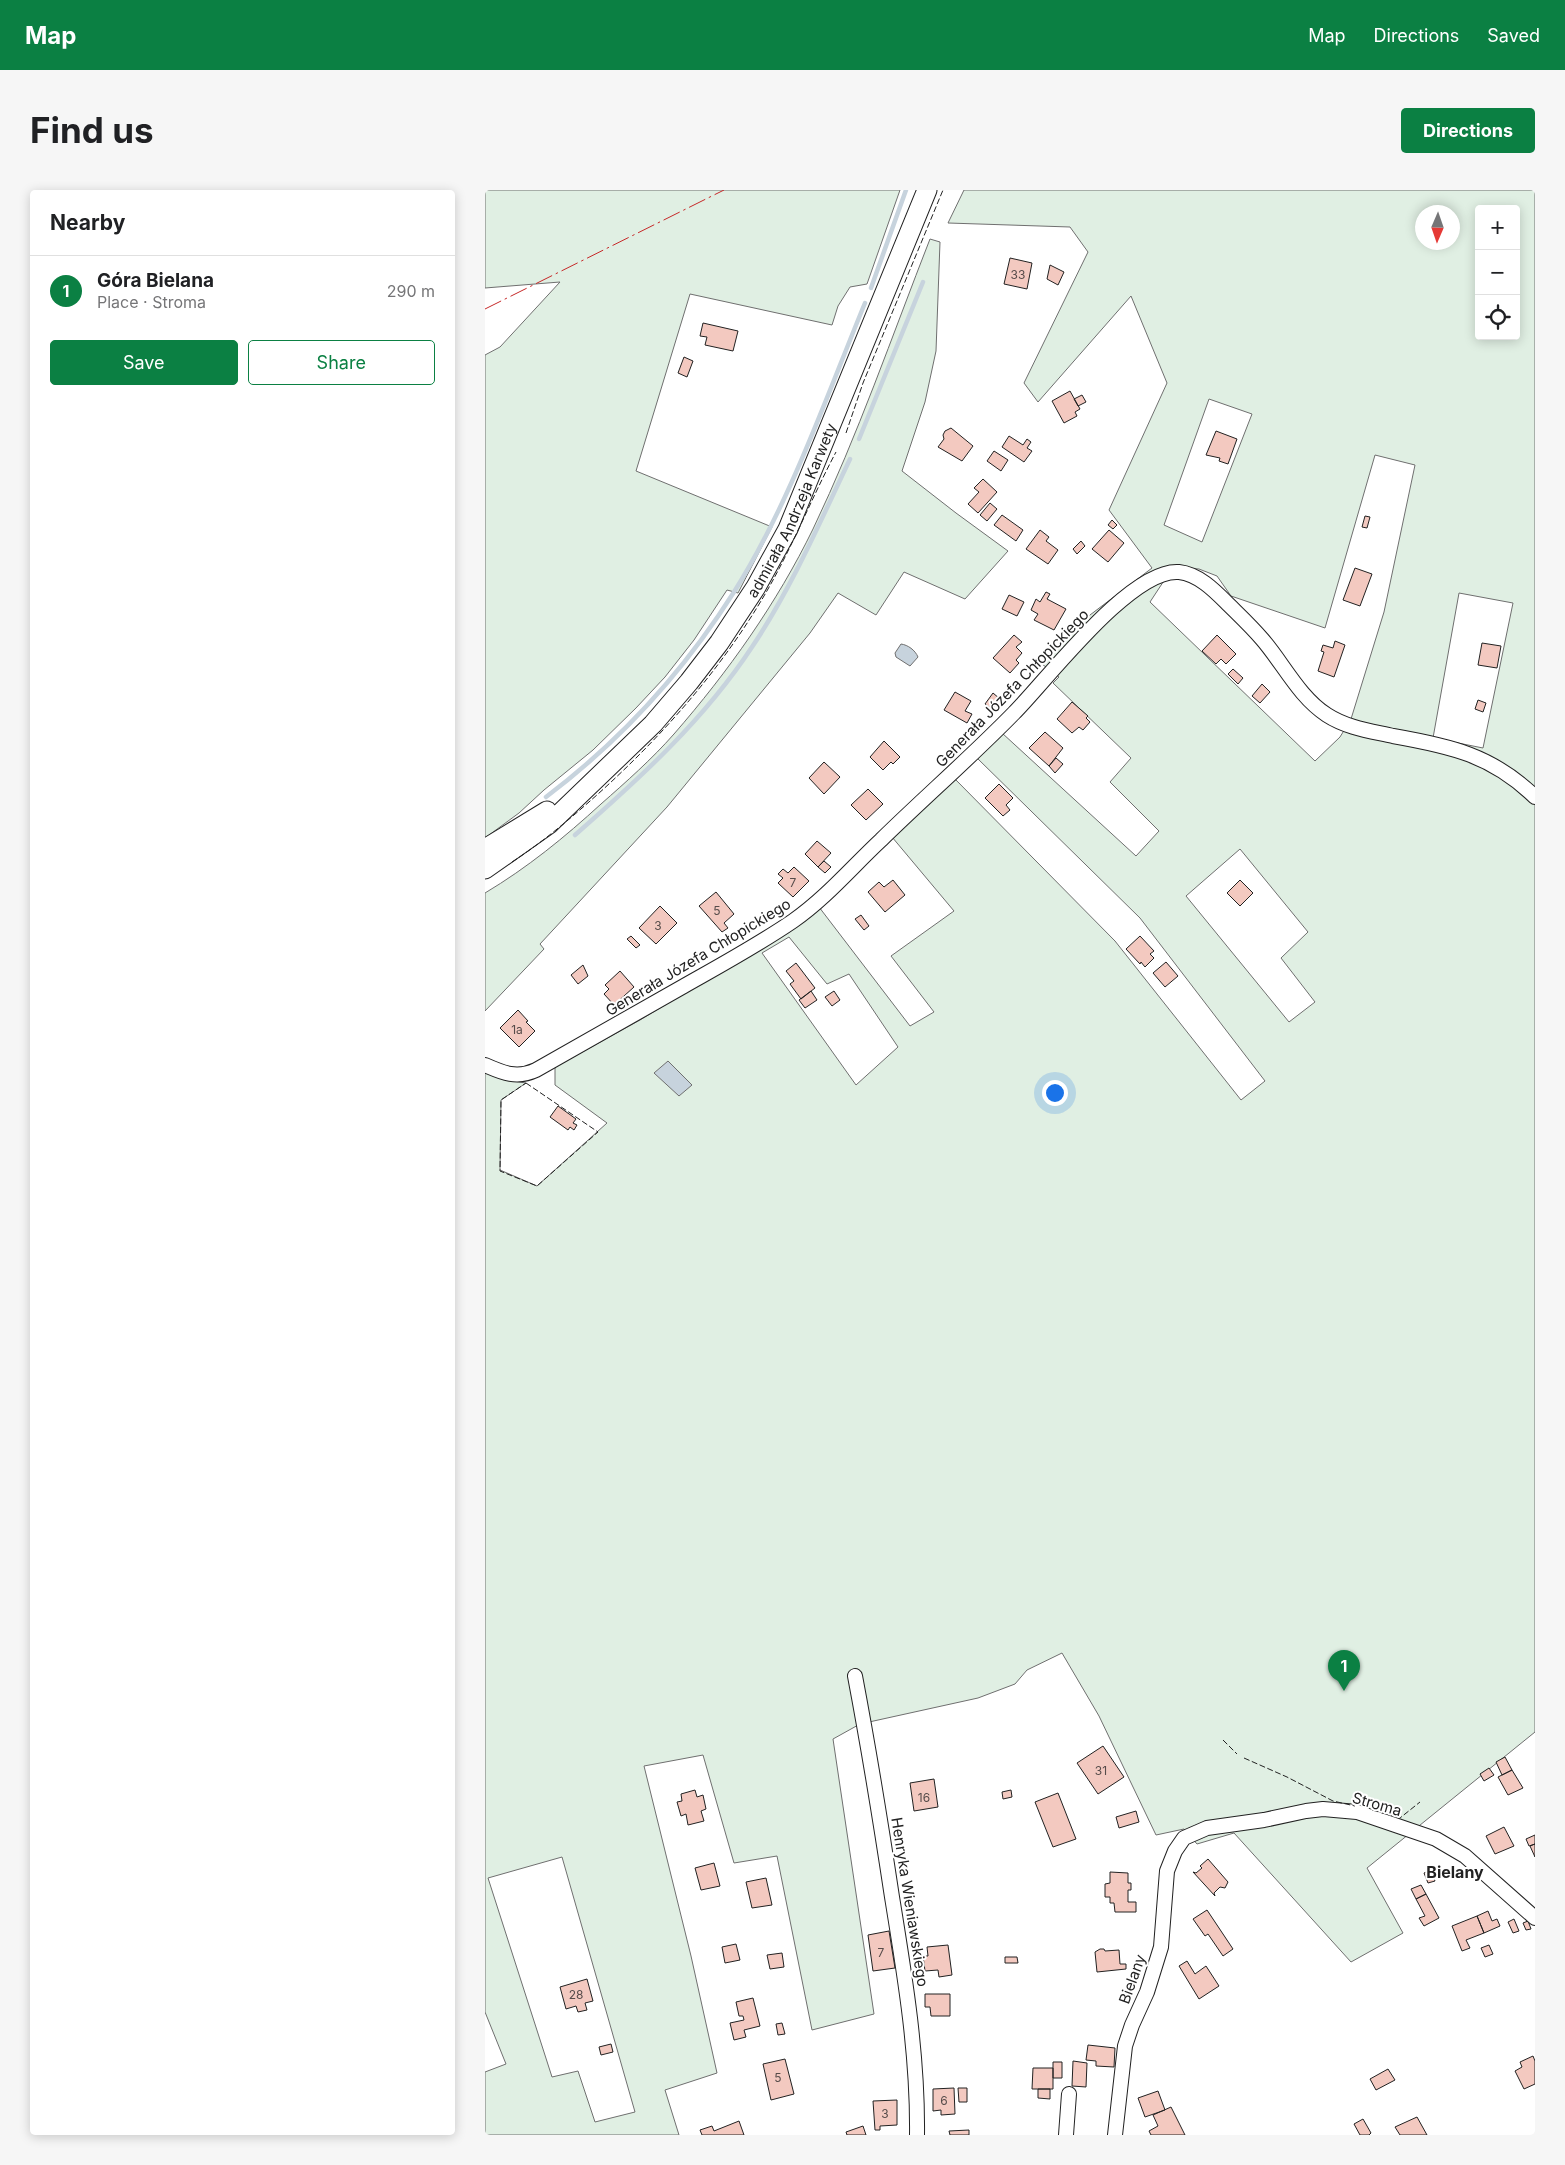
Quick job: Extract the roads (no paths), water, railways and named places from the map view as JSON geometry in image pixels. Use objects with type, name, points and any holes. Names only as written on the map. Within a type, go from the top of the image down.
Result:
[{"type":"main road","name":"admirała Andrzeja Karwety","points":[[485,869],[549,824],[653,724],[719,643],[756,587],[788,529],[927,190]]},
{"type":"main road","name":"admirała Andrzeja Karwety","points":[[485,849],[587,787]]},
{"type":"street","name":"Generała Józefa Chłopickiego","points":[[485,1065],[512,1075],[523,1075],[536,1070],[737,956],[795,920],[838,884],[877,843],[962,765],[1014,713],[1098,622],[1149,580],[1167,574],[1179,572],[1191,575],[1217,593],[1261,638],[1307,698],[1326,715],[1348,726],[1459,750],[1492,763],[1509,774],[1535,797]]},
{"type":"street","name":"Henryka Wieniawskiego","points":[[855,1676],[874,1776],[911,2012],[917,2135]]},
{"type":"street","name":"Stroma","points":[[1185,1838],[1207,1828],[1264,1820],[1306,1811],[1323,1809],[1357,1812],[1436,1839],[1489,1876],[1535,1918]]},
{"type":"street","name":"Bielany","points":[[1115,2135],[1125,2046],[1150,1984],[1161,1947],[1167,1871],[1175,1851],[1185,1838]]},
{"type":"street","points":[[1066,2135],[1069,2094]]},
{"type":"waterway","points":[[871,288],[906,190]]},
{"type":"waterway","points":[[859,439],[923,282]]},
{"type":"waterway","points":[[546,797],[600,752],[649,703],[694,649],[734,592],[754,558],[790,487],[865,303]]},
{"type":"waterway","points":[[575,835],[670,747],[692,724],[733,674],[780,602],[850,459]]},
{"type":"place","name":"Góra Bielana","points":[[1344,1691]]},
{"type":"district","name":"Bielany","points":[[1455,1872]]}]
